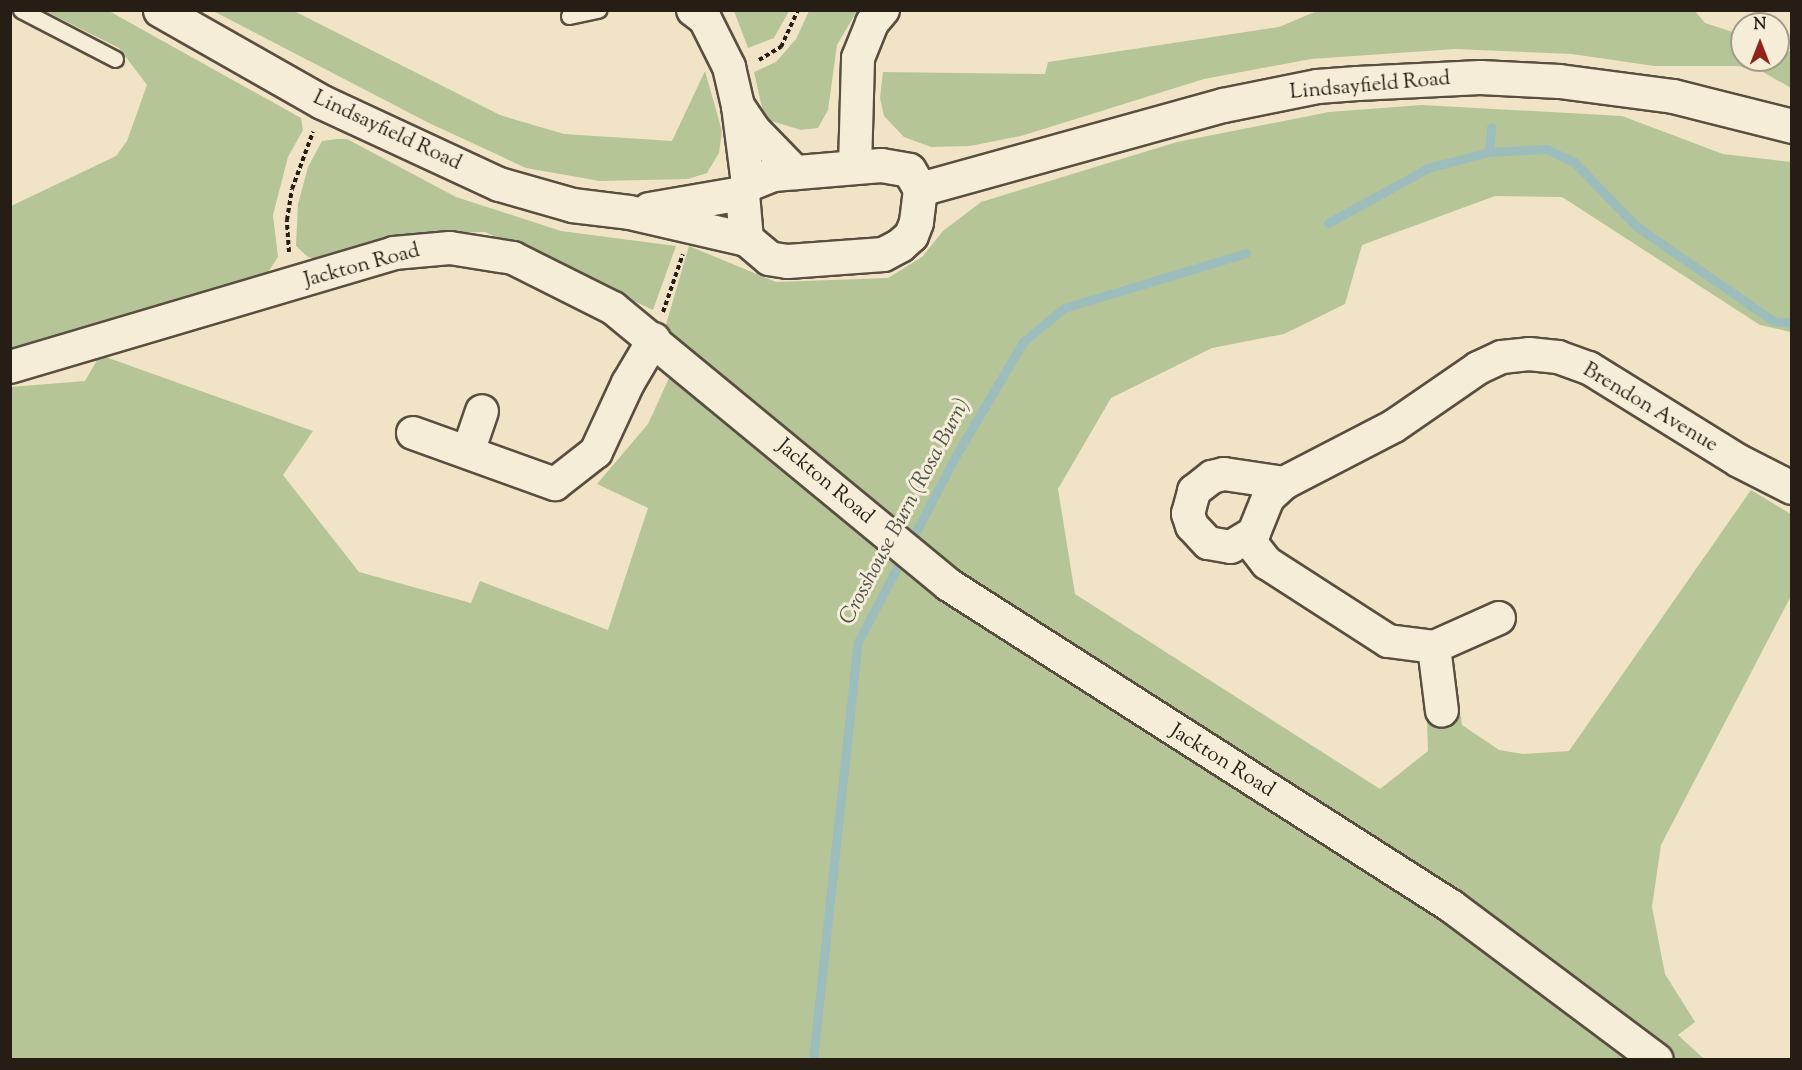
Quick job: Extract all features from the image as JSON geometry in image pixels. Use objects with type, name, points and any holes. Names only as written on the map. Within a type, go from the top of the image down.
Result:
[{"type":"street","name":"Lindsayfield Road","points":[[160,10],[322,102],[499,184],[572,205],[629,212],[746,239]]},
{"type":"street","points":[[693,10],[705,19],[729,67],[738,106],[745,188],[746,239],[769,258],[787,261],[883,254],[911,235],[920,208],[920,189]]},
{"type":"street","points":[[855,167],[858,58],[872,23],[883,10]]},
{"type":"street","name":"Lindsayfield Road","points":[[629,212],[745,188],[773,174],[855,167],[881,165],[909,170],[920,189],[1223,105],[1357,83],[1480,77],[1559,81],[1673,96],[1791,126]]},
{"type":"street","points":[[738,106],[755,131],[796,173]]},
{"type":"street","name":"Jackton Road","points":[[10,367],[394,253],[424,248],[483,251],[513,258],[613,308],[654,339],[922,563],[1117,694],[1451,906],[1657,1059]]},
{"type":"street","points":[[413,433],[541,481],[555,484],[566,479],[596,452],[627,383],[654,339]]},
{"type":"street","name":"Brendon Avenue","points":[[1248,540],[1259,525],[1268,498],[1284,483],[1394,426],[1478,368],[1502,357],[1529,354],[1558,357],[1589,368],[1739,461],[1791,488]]},
{"type":"street","points":[[468,452],[482,411]]},
{"type":"street","points":[[1284,483],[1224,474],[1212,477],[1194,491],[1188,514],[1198,536],[1219,547],[1248,540],[1267,563],[1388,641],[1434,647],[1499,618]]},
{"type":"street","points":[[1434,647],[1442,711]]},
{"type":"lane","points":[[21,10],[115,59]]},
{"type":"lane","points":[[569,16],[598,10]]},
{"type":"path","points":[[729,67],[766,59],[781,47],[798,10]]},
{"type":"path","points":[[287,286],[287,220],[292,189],[322,102]]},
{"type":"path","points":[[654,339],[690,226]]},
{"type":"green space","points":[[734,10],[789,11],[774,38],[748,48]]},
{"type":"green space","points":[[45,11],[109,11],[301,118],[303,130],[288,157],[273,215],[278,257],[265,277],[11,348],[11,206],[116,156],[127,141],[147,85],[119,48]]},
{"type":"green space","points":[[213,11],[294,11],[500,115],[564,134],[672,141],[705,71],[722,131],[719,153],[707,173],[688,179],[600,181],[526,168],[429,123]]},
{"type":"green space","points":[[809,11],[857,11],[837,45],[828,110],[818,128],[801,130],[768,120],[763,112],[754,72],[776,62],[796,39]]},
{"type":"green space","points":[[1317,11],[1695,11],[1705,23],[1730,31],[1730,66],[1654,66],[1572,54],[1455,49],[1311,59],[1204,79],[1021,136],[970,146],[931,147],[904,137],[884,116],[880,98],[883,72],[1045,74],[1048,62],[1279,27]]},
{"type":"green space","points":[[1790,52],[1791,52],[1791,88],[1763,72],[1790,72]]},
{"type":"green space","points":[[1422,105],[1622,116],[1723,154],[1791,162],[1791,332],[1760,325],[1562,197],[1495,196],[1362,245],[1345,304],[1284,334],[1212,348],[1111,398],[1058,489],[1075,594],[1380,789],[1428,751],[1427,720],[1461,716],[1462,725],[1499,750],[1523,754],[1569,751],[1751,490],[1791,514],[1791,596],[1661,845],[1652,907],[1665,974],[1695,1022],[1678,1035],[1704,1059],[1671,1059],[942,566],[662,338],[689,246],[776,282],[888,278],[922,257],[943,231],[981,202],[1177,142],[1329,112]]},
{"type":"green space","points":[[347,139],[456,197],[561,231],[676,246],[653,310],[485,232],[432,233],[325,261],[308,257],[296,246],[298,204],[308,167],[322,141]]},
{"type":"green space","points":[[100,355],[313,431],[283,475],[359,572],[471,603],[480,581],[608,630],[648,508],[597,484],[648,424],[670,376],[939,590],[1417,893],[1637,1059],[11,1059],[10,387],[85,381]]},
{"type":"waterway","points":[[1489,152],[1491,127]]},
{"type":"waterway","name":"Crosshouse Burn (Rosa Burn)","points":[[1328,223],[1428,168],[1489,152],[1547,149],[1574,162],[1636,226],[1773,321],[1792,323]]},
{"type":"waterway","name":"Crosshouse Burn (Rosa Burn)","points":[[813,1060],[858,642],[955,457],[1023,342],[1064,308],[1246,253]]}]
